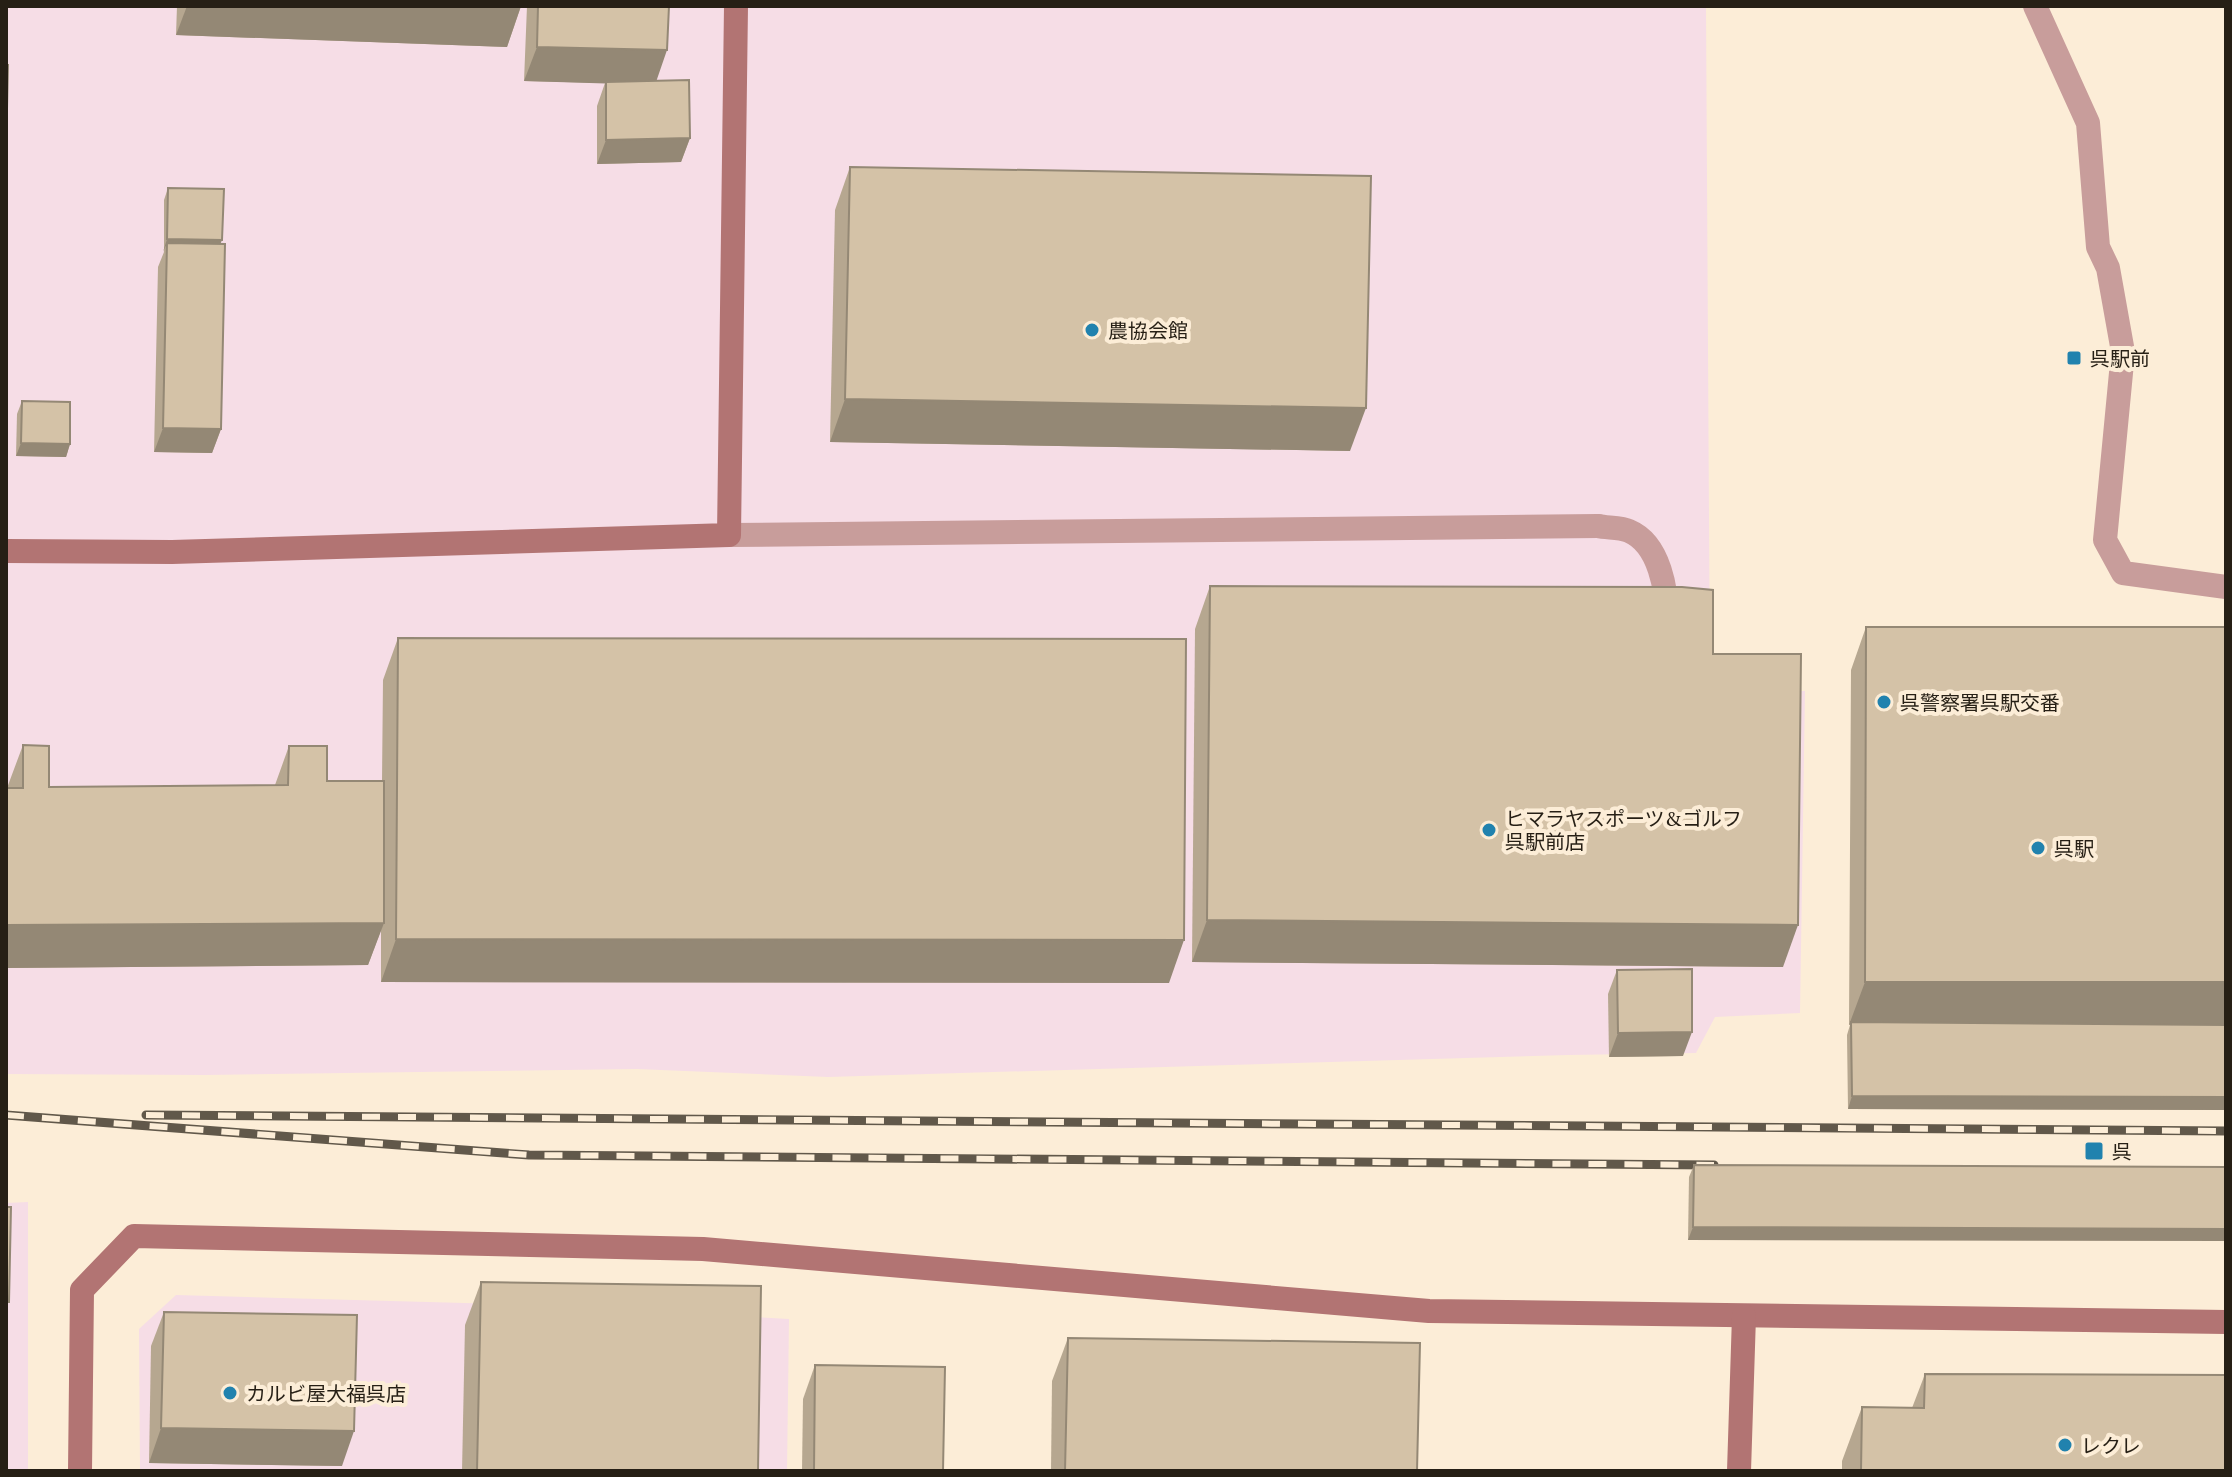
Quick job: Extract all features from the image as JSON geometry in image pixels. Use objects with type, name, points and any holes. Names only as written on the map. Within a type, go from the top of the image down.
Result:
[{"type":"street","points":[[729,535],[736,6]]},
{"type":"street","points":[[2035,6],[2088,123],[2098,247],[2108,268],[2123,352],[2105,540],[2123,573],[2226,587]]},
{"type":"street","points":[[6,551],[172,552],[729,535],[1598,526],[1629,531],[1645,543],[1656,561],[1665,587],[1666,630]]},
{"type":"street","points":[[80,1471],[82,1290],[134,1236],[703,1249],[1429,1311],[2226,1322]]},
{"type":"street","points":[[1739,1471],[1744,1316]]},
{"type":"shaded area","points":[[6,6],[1706,6],[1710,690],[1805,691],[1800,1013],[1715,1017],[1696,1053],[828,1077],[637,1069],[205,1075],[6,1074]]},
{"type":"shaded area","points":[[28,1202],[28,1471],[6,1471],[6,1203]]},
{"type":"shaded area","points":[[176,1295],[570,1306],[789,1319],[787,1471],[140,1471],[139,1329]]},
{"type":"building","points":[[538,6],[669,6],[667,50],[537,47]]},
{"type":"building","points":[[6,65],[8,65],[6,153]]},
{"type":"building","points":[[689,80],[690,138],[606,140],[606,82]]},
{"type":"building","name":"農協会館","points":[[850,167],[1371,176],[1366,408],[845,399]]},
{"type":"building","points":[[168,188],[224,189],[222,240],[167,239]]},
{"type":"building","points":[[167,243],[225,244],[221,429],[163,428]]},
{"type":"building","points":[[22,401],[70,402],[70,444],[21,443]]},
{"type":"building","name":"ヒマラヤスポーツ&ゴルフ 呉駅前店","points":[[1210,586],[1682,587],[1713,590],[1713,654],[1801,654],[1798,925],[1207,920]]},
{"type":"building","name":"呉駅","points":[[1866,627],[2226,627],[2226,982],[1865,982]]},
{"type":"building","points":[[398,638],[1186,639],[1184,940],[396,939]]},
{"type":"building","points":[[23,745],[49,746],[49,787],[288,785],[289,746],[327,746],[327,781],[384,781],[384,923],[6,925],[6,788],[23,788]]},
{"type":"building","points":[[1692,969],[1692,1032],[1618,1033],[1617,970]]},
{"type":"building","points":[[1851,1022],[2226,1025],[2226,1097],[1852,1096]]},
{"type":"building","points":[[1694,1165],[2226,1167],[2226,1229],[1693,1227]]},
{"type":"building","points":[[6,1207],[11,1207],[9,1302],[6,1302]]},
{"type":"building","points":[[481,1282],[761,1286],[758,1471],[477,1471]]},
{"type":"building","points":[[164,1312],[357,1315],[354,1431],[161,1428]]},
{"type":"building","points":[[1068,1338],[1420,1343],[1417,1471],[1065,1471]]},
{"type":"building","points":[[815,1365],[945,1367],[943,1471],[814,1471]]},
{"type":"building","points":[[1925,1374],[2226,1375],[2226,1471],[1861,1471],[1862,1407],[1924,1408]]},
{"type":"railway","points":[[6,1115],[529,1155],[1714,1165]]},
{"type":"railway","points":[[146,1115],[2226,1131]]},
{"type":"place","name":"農協会館","points":[[1092,330]]},
{"type":"place","name":"呉駅前","points":[[2074,358]]},
{"type":"place","name":"呉警察署呉駅交番","points":[[1884,702]]},
{"type":"place","name":"ヒマラヤスポーツ&ゴルフ 呉駅前店","points":[[1489,830]]},
{"type":"place","name":"呉駅","points":[[2038,848]]},
{"type":"place","name":"呉","points":[[2094,1151]]},
{"type":"place","name":"カルビ屋大福呉店","points":[[230,1393]]},
{"type":"place","name":"レクレ","points":[[2065,1445]]}]
